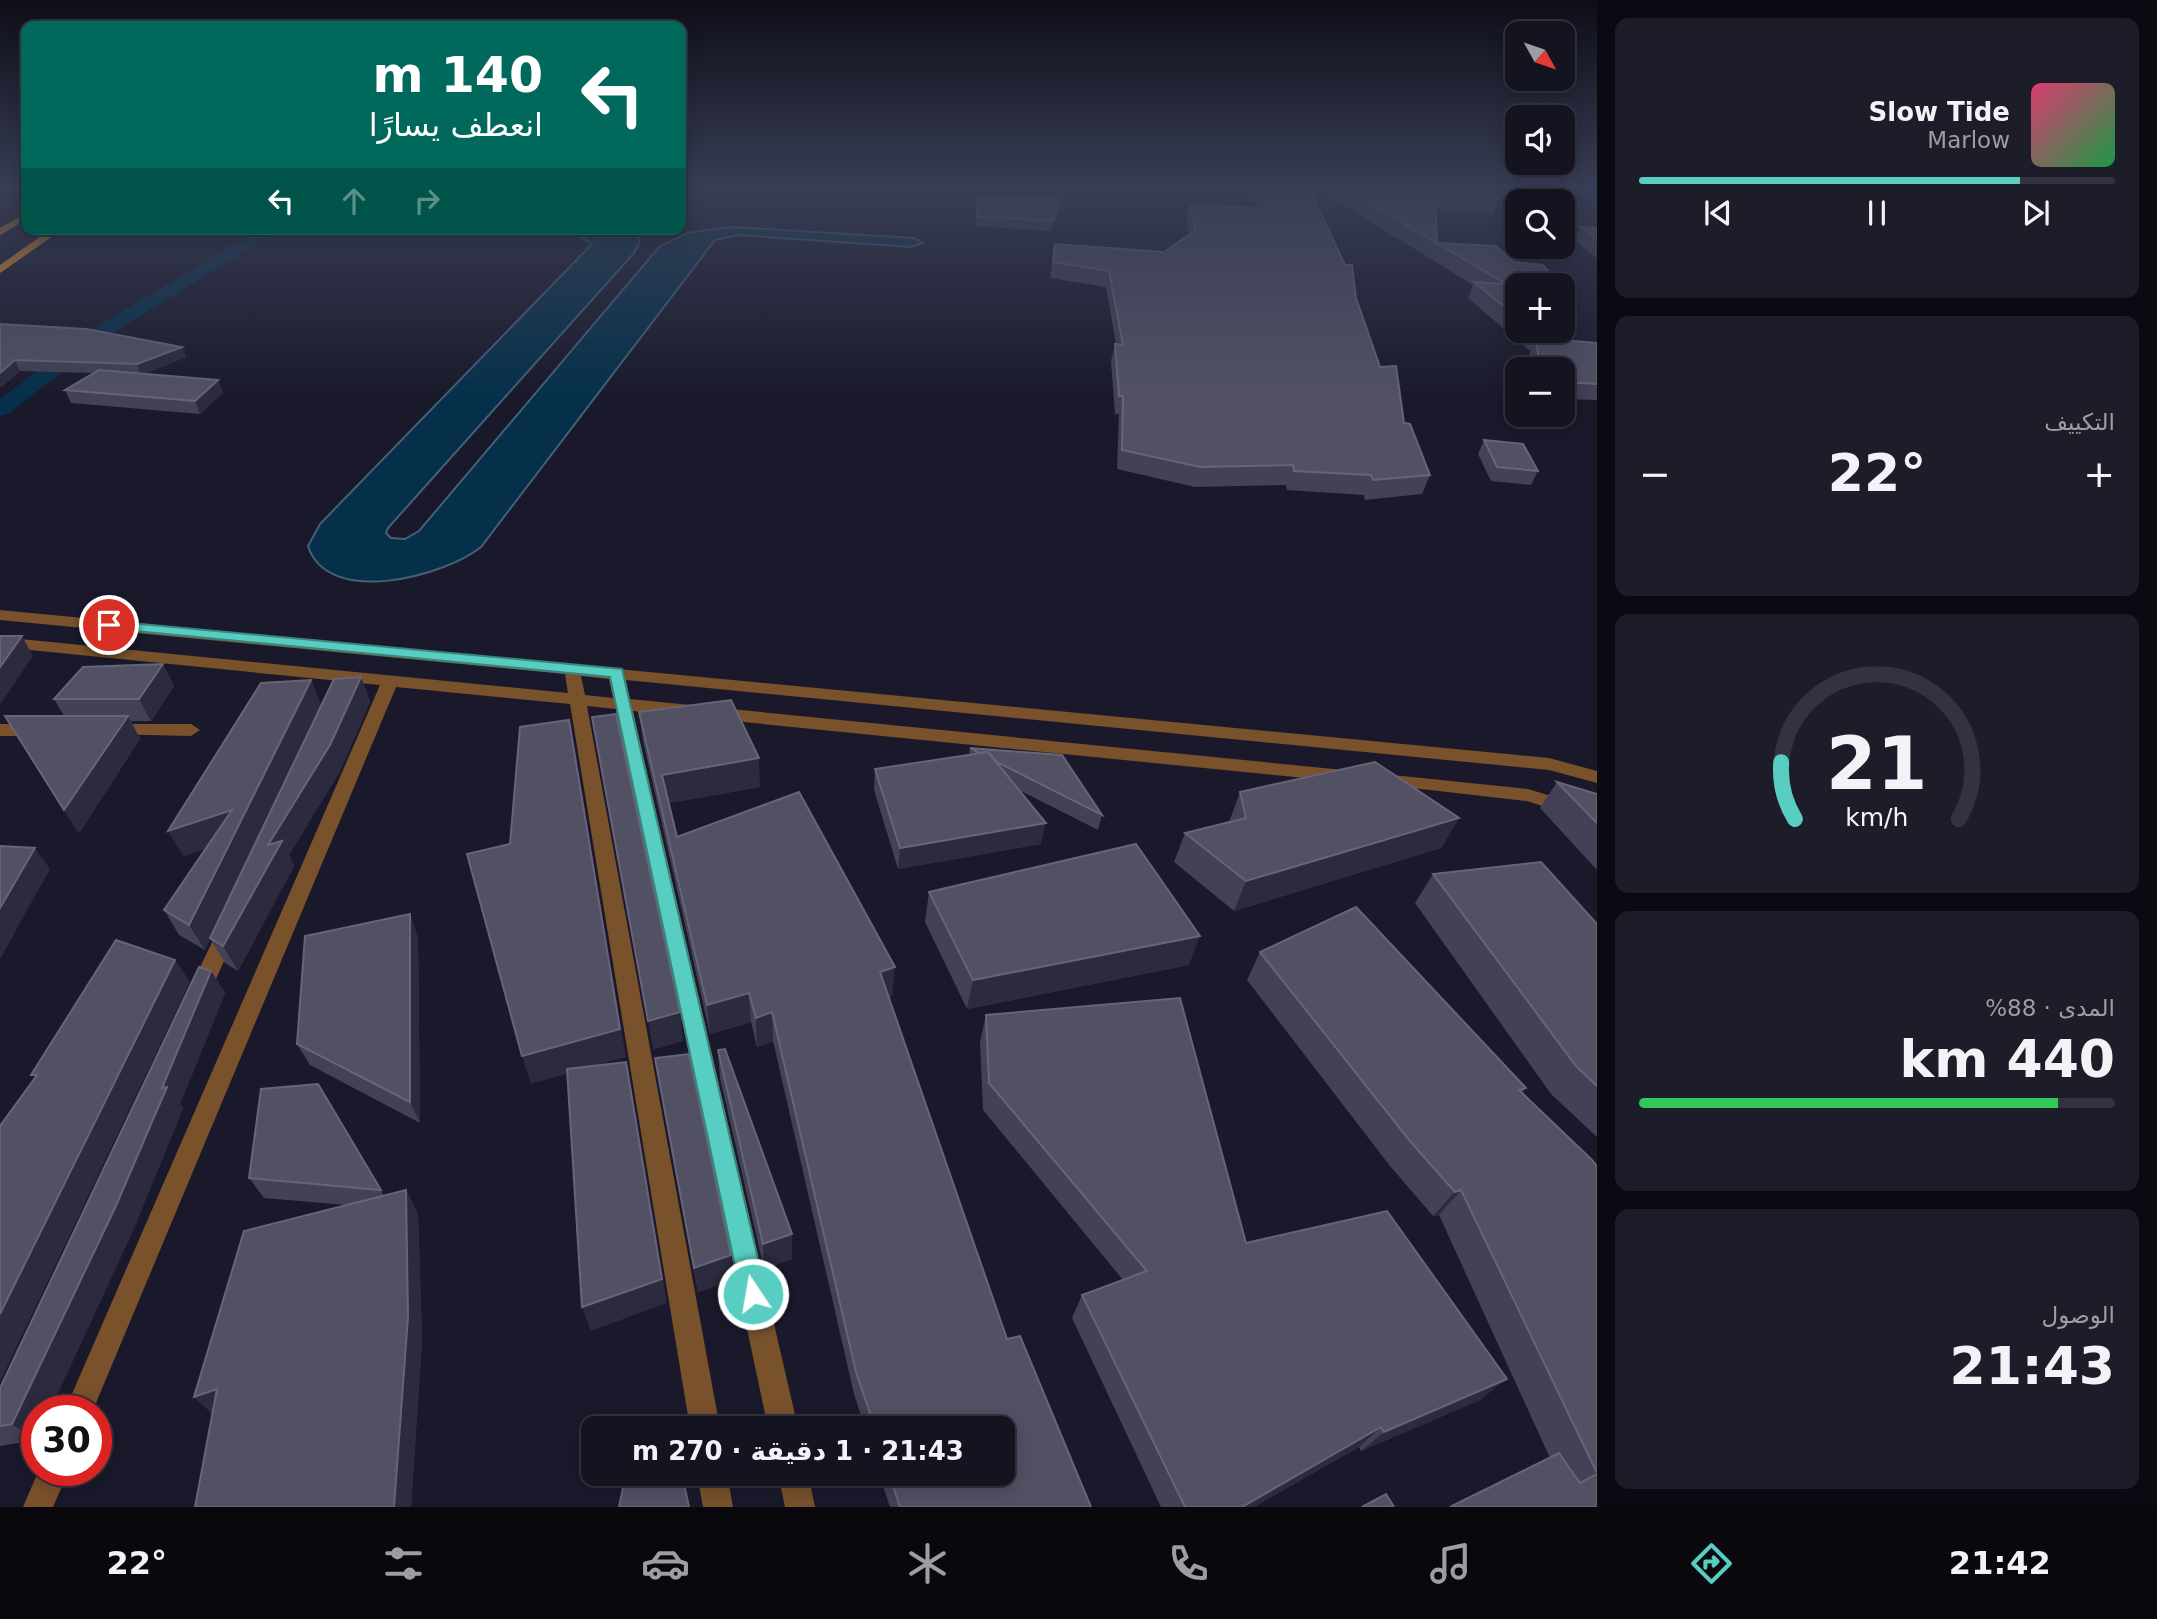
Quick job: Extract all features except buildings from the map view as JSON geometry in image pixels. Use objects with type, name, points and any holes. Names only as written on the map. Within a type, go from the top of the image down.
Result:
[{"type":"highway","points":[[0,270],[17,258]]},
{"type":"street","points":[[0,615],[1549,764],[1597,777]]},
{"type":"street","points":[[0,642],[624,702],[1528,795],[1597,817]]},
{"type":"street","points":[[572,668],[703,1416]]},
{"type":"street","points":[[616,673],[780,1416]]},
{"type":"street","points":[[334,699],[345,676]]},
{"type":"street","points":[[85,1395],[391,679]]},
{"type":"street","points":[[0,730],[55,730]]},
{"type":"street","points":[[97,730],[191,730]]},
{"type":"street","points":[[193,1005],[239,904]]},
{"type":"street","points":[[38,1507],[47,1486]]},
{"type":"street","points":[[714,1486],[718,1507]]},
{"type":"street","points":[[796,1486],[800,1507]]},
{"type":"water","points":[[578,258],[629,258],[386,533],[391,538],[405,539],[419,531],[649,258],[701,258],[481,547],[442,568],[416,576],[388,581],[362,581],[338,576],[320,565],[308,546],[320,524]]},
{"type":"waterway","points":[[0,409],[100,333],[223,258]]},
{"type":"route","points":[[109,625],[616,673],[753,1294]]}]
